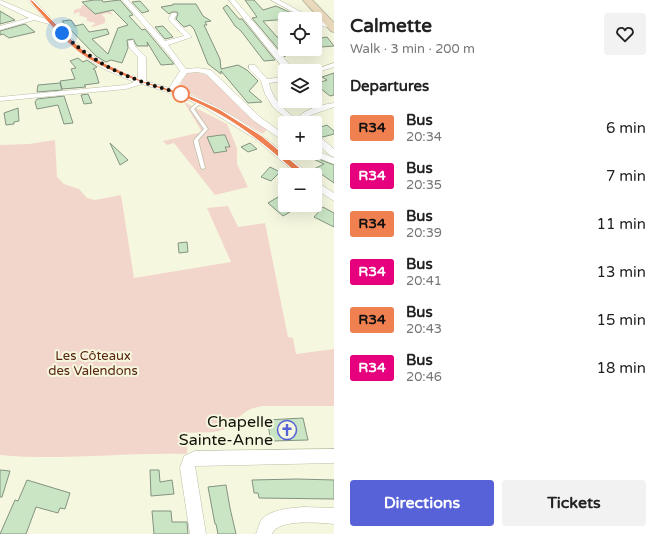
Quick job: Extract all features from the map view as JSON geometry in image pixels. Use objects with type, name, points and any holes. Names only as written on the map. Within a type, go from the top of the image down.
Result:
[{"type":"main road","points":[[307,0],[332,27]]},
{"type":"street","points":[[31,0],[52,23],[87,56],[142,82],[171,90],[200,102],[250,130],[296,168]]},
{"type":"street","points":[[125,0],[179,62],[184,71]]},
{"type":"street","points":[[232,0],[285,64]]},
{"type":"street","points":[[274,0],[297,12]]},
{"type":"street","points":[[0,2],[34,18],[52,23]]},
{"type":"street","points":[[163,44],[189,38],[171,19],[174,14]]},
{"type":"street","points":[[0,28],[34,18]]},
{"type":"street","points":[[322,24],[332,27]]},
{"type":"street","points":[[131,41],[132,47],[142,57],[142,82]]},
{"type":"street","points":[[322,69],[334,65]]},
{"type":"street","points":[[252,67],[265,81],[268,95],[272,101],[287,116]]},
{"type":"street","points":[[184,71],[198,70],[209,73],[256,119],[278,133]]},
{"type":"street","points":[[171,90],[184,71]]},
{"type":"street","points":[[265,81],[278,80]]},
{"type":"street","points":[[0,99],[126,87],[142,82]]},
{"type":"street","points":[[304,116],[334,105]]},
{"type":"street","points":[[322,143],[334,154]]},
{"type":"street","points":[[322,156],[334,161]]},
{"type":"street","points":[[322,189],[334,198]]},
{"type":"street","points":[[198,534],[187,468],[189,461],[196,458],[334,456]]},
{"type":"street","points":[[264,534],[264,529],[274,519],[285,516],[334,516]]},
{"type":"lane","points":[[200,102],[192,109],[206,130],[196,140],[204,168]]},
{"type":"green space","points":[[82,5],[109,10],[113,15],[106,13],[102,15],[105,18],[105,23],[93,27],[91,26],[95,23],[87,21],[87,18],[79,15],[79,12],[74,14],[74,10],[81,8]]},
{"type":"green space","points":[[193,72],[207,75],[227,92],[227,95],[244,112],[267,129],[263,134],[225,111],[179,88],[186,73]]},
{"type":"green space","points":[[184,102],[227,124],[237,148],[237,164],[248,187],[215,195],[174,143],[167,145],[163,141],[202,132]]},
{"type":"green space","name":"Les Côteaux des Valendons","points":[[55,140],[57,177],[64,184],[79,189],[87,198],[95,200],[121,195],[134,278],[231,262],[207,208],[228,206],[238,227],[265,223],[288,337],[293,338],[296,354],[334,349],[334,406],[264,406],[254,408],[246,411],[230,426],[221,431],[188,433],[187,454],[140,454],[70,457],[23,457],[0,455],[0,145],[29,144]]},
{"type":"building","points":[[102,0],[103,2],[120,0],[133,15],[129,16],[142,30],[145,29],[174,64],[161,65],[147,42],[148,46],[137,46],[133,39],[127,40],[128,48],[122,63],[111,60],[106,62],[96,56],[62,21],[71,20],[75,26],[83,24],[89,32],[107,29],[109,34],[92,39],[108,54],[118,28],[128,25],[113,10],[95,14],[82,2]]},
{"type":"building","points":[[245,0],[254,0],[263,10],[276,6],[289,12],[278,12],[278,20],[263,21],[278,37],[278,49],[252,18],[257,17]]},
{"type":"building","points":[[140,1],[149,11],[142,13],[132,2]]},
{"type":"building","points":[[173,4],[196,4],[203,16],[211,21],[205,22],[207,25],[204,25],[220,59],[221,69],[238,65],[247,70],[258,81],[249,91],[262,102],[248,103],[221,71],[221,74],[208,64],[194,29],[190,25],[184,27],[176,19],[178,14],[177,12],[172,12],[169,14],[161,7]]},
{"type":"building","points":[[227,5],[239,19],[242,19],[275,60],[264,61],[241,31],[235,26],[223,8]]},
{"type":"building","points":[[0,11],[15,20],[0,24]]},
{"type":"building","points":[[25,24],[35,32],[9,38],[3,34],[0,35],[0,31]]},
{"type":"building","points":[[163,26],[173,37],[165,39],[155,27]]},
{"type":"building","points":[[327,37],[334,46],[322,47],[322,38]]},
{"type":"building","points":[[78,58],[83,62],[87,60],[97,67],[93,69],[95,70],[99,83],[84,85],[86,87],[62,89],[60,81],[75,79],[71,69],[76,68],[70,61]]},
{"type":"building","points":[[334,73],[334,95],[330,96],[322,90],[322,82],[327,80],[322,77]]},
{"type":"building","points":[[60,83],[62,90],[37,92],[38,85]]},
{"type":"building","points":[[88,94],[92,103],[84,104],[81,95]]},
{"type":"building","points":[[64,96],[73,123],[64,124],[58,105],[37,109],[35,102],[37,99]]},
{"type":"building","points":[[18,108],[19,121],[14,122],[14,124],[6,125],[4,113]]},
{"type":"building","points":[[327,125],[334,131],[334,134],[322,136],[322,127]]},
{"type":"building","points":[[225,135],[230,147],[225,147],[227,151],[214,153],[207,137]]},
{"type":"building","points":[[110,143],[128,160],[120,165]]},
{"type":"building","points":[[250,143],[257,149],[248,152],[241,147]]},
{"type":"building","points":[[315,160],[321,160],[334,165],[334,183],[322,175],[322,168],[316,168],[324,164]]},
{"type":"building","points":[[270,167],[278,171],[278,174],[271,181],[261,177]]},
{"type":"building","points":[[278,197],[278,212],[268,203]]},
{"type":"building","points":[[323,207],[334,213],[334,227],[314,217],[318,212],[322,212]]},
{"type":"building","points":[[278,212],[290,212],[283,216]]},
{"type":"building","points":[[187,242],[188,252],[179,253],[178,243]]},
{"type":"building","name":"Chapelle Sainte-Anne","points":[[303,418],[308,440],[271,441],[267,420]]},
{"type":"building","points":[[0,470],[10,471],[2,497],[0,497]]},
{"type":"building","points":[[150,470],[159,470],[160,482],[172,480],[174,494],[151,496]]},
{"type":"building","points":[[27,480],[70,493],[65,509],[60,508],[58,513],[36,507],[26,534],[0,534],[15,500],[18,501]]},
{"type":"building","points":[[252,480],[334,480],[334,499],[259,498],[258,493],[254,493]]},
{"type":"building","points":[[226,485],[236,534],[218,534],[215,524],[208,487]]},
{"type":"building","points":[[152,511],[171,511],[172,522],[187,522],[188,534],[154,534]]},
{"type":"bus line","name":"R34","points":[[31,0],[72,43],[87,56],[142,82],[171,90],[204,104],[250,130],[296,168]]},
{"type":"place","name":"Chapelle Sainte-Anne","points":[[287,430]]},
{"type":"route","points":[[62,33],[87,56],[100,63],[142,82],[184,95],[181,94]]}]
